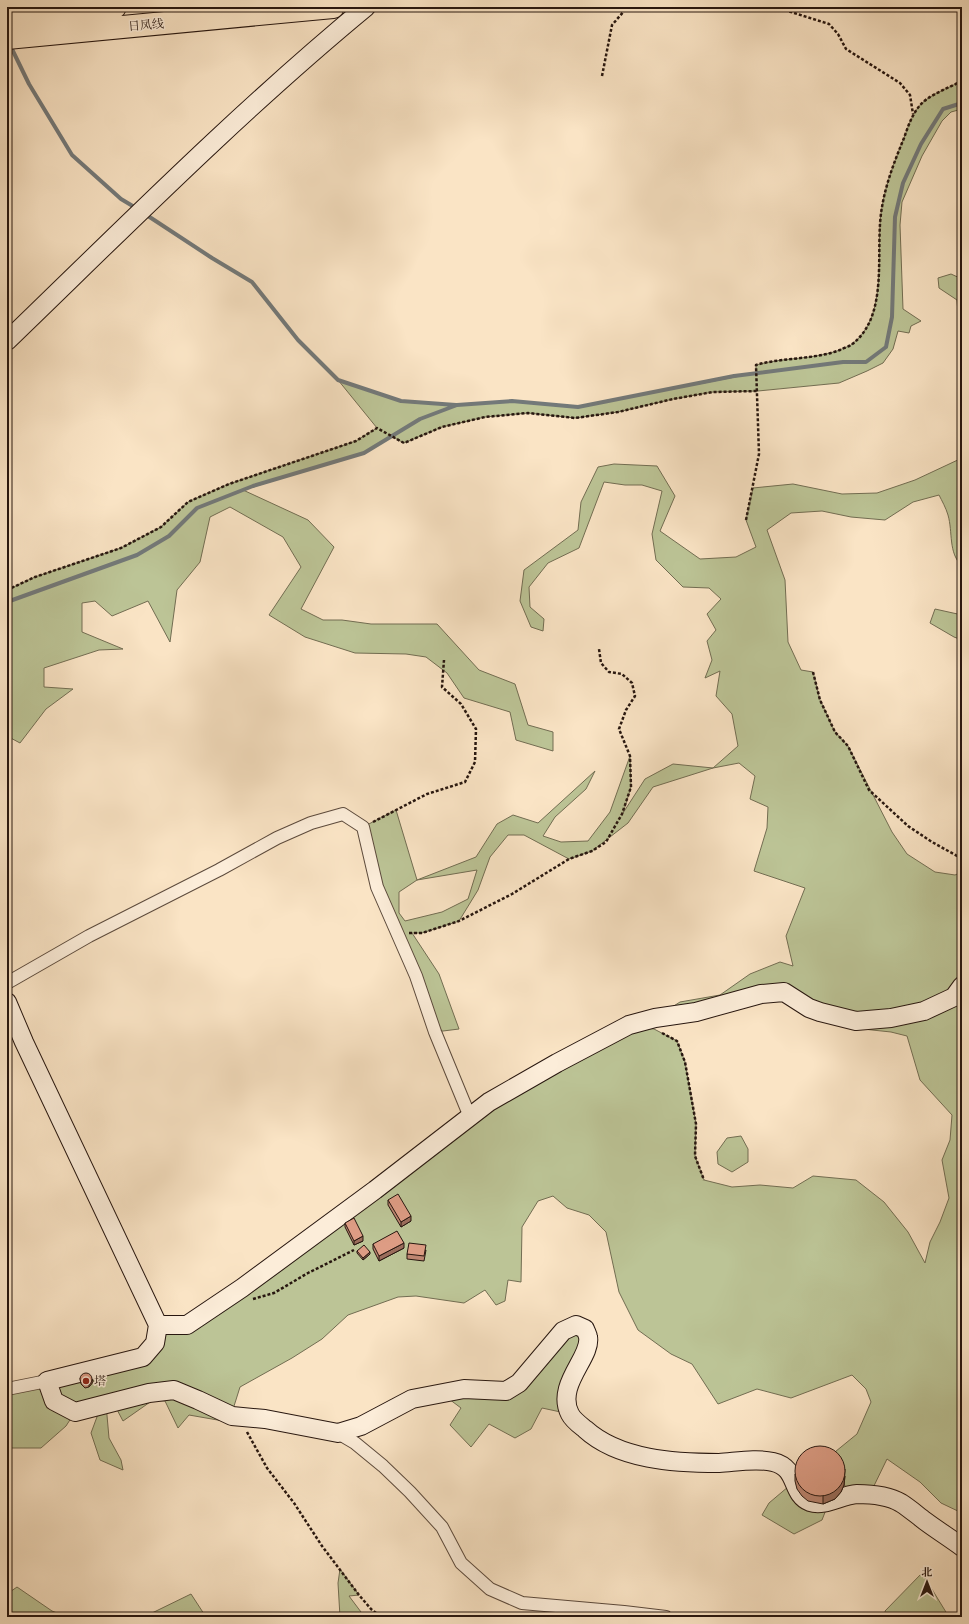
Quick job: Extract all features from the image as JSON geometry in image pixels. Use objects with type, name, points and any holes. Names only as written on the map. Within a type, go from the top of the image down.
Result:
[{"type":"highway","points":[[61,23],[115,7]]},
{"type":"highway","name":"日凤线","points":[[7,18],[61,23],[333,7]]},
{"type":"highway","name":"日凤线","points":[[7,38],[61,23]]},
{"type":"street","points":[[7,341],[165,187],[306,58],[366,7]]},
{"type":"street","points":[[7,983],[89,936],[219,870],[277,838],[311,823],[343,814],[363,827],[377,887],[416,976],[435,1032],[470,1117]]},
{"type":"street","points":[[158,1325],[187,1325],[242,1288],[375,1190],[489,1102],[520,1083],[629,1025],[655,1018],[696,1012],[761,994],[784,992],[809,1008],[856,1021],[891,1018],[924,1011],[954,997],[962,986]]},
{"type":"street","points":[[7,1002],[24,1042],[158,1325],[155,1344],[143,1357],[48,1381],[7,1389]]},
{"type":"street","points":[[338,1433],[361,1426],[412,1399],[464,1389],[506,1391],[519,1383],[563,1331],[576,1325],[585,1329],[589,1338],[587,1349],[572,1377],[568,1390],[567,1403],[570,1414],[589,1433],[602,1442],[618,1450],[635,1455],[677,1461],[699,1463],[772,1462],[784,1466],[795,1481],[797,1489],[808,1501],[822,1504],[856,1494],[870,1494],[887,1498],[900,1503],[962,1547]]},
{"type":"street","points":[[48,1381],[54,1402],[75,1412],[149,1393],[174,1390],[232,1416],[265,1419],[338,1433],[356,1444],[383,1466],[410,1492],[442,1526],[461,1563],[490,1589],[522,1603],[666,1617]]},
{"type":"path","points":[[602,76],[612,25],[625,10],[630,7]]},
{"type":"path","points":[[775,7],[829,24],[838,34],[846,49],[881,69],[900,83],[910,95],[913,114]]},
{"type":"path","points":[[746,520],[758,454],[758,391],[756,365],[768,361],[827,355],[851,345],[866,329],[879,292],[881,209],[896,156],[913,114],[926,100],[962,81]]},
{"type":"path","points":[[7,590],[35,577],[121,548],[161,527],[188,502],[229,484],[356,441],[377,428],[404,442],[442,427],[484,417],[528,413],[575,418],[618,412],[673,399],[713,392],[758,391]]},
{"type":"path","points":[[396,933],[422,933],[459,921],[512,894],[569,859],[592,851],[606,842],[622,814],[630,787],[630,756],[619,729],[626,710],[635,696],[632,682],[622,674],[609,672],[601,663],[599,649]]},
{"type":"path","points":[[363,827],[427,794],[465,782],[475,762],[476,729],[461,704],[442,687],[444,660]]},
{"type":"path","points":[[813,672],[820,700],[835,732],[848,746],[860,767],[869,790],[908,826],[932,842],[959,857],[962,861]]},
{"type":"path","points":[[660,1032],[677,1041],[685,1062],[696,1124],[695,1156],[704,1180]]},
{"type":"path","points":[[252,1300],[274,1293],[354,1250]]},
{"type":"path","points":[[240,1417],[250,1441],[267,1468],[294,1503],[322,1546],[359,1595],[371,1609],[381,1617]]},
{"type":"green space","points":[[962,81],[962,109],[951,112],[942,121],[922,156],[902,202],[900,225],[903,309],[921,321],[911,326],[909,333],[898,331],[893,349],[883,363],[839,383],[758,391],[713,392],[673,399],[618,412],[575,418],[528,413],[485,417],[442,427],[404,443],[391,436],[364,453],[243,490],[308,520],[334,547],[301,609],[323,620],[342,620],[371,624],[437,624],[479,670],[515,684],[528,725],[553,732],[553,751],[516,740],[510,712],[464,698],[447,673],[426,657],[406,654],[355,653],[305,637],[269,615],[301,567],[283,537],[230,507],[210,517],[200,562],[177,590],[170,642],[148,601],[112,616],[95,601],[82,603],[82,632],[123,649],[99,650],[44,668],[44,687],[73,689],[46,709],[20,743],[7,736],[7,590],[35,577],[121,548],[161,527],[188,502],[229,484],[356,441],[377,428],[338,380],[401,401],[457,405],[512,401],[578,407],[756,373],[756,365],[767,362],[830,353],[851,345],[863,332],[872,317],[878,281],[882,207],[891,172],[910,122],[915,112],[927,99]]},
{"type":"green space","points":[[951,274],[962,279],[962,314],[958,313],[957,300],[939,288],[938,278]]},
{"type":"green space","points":[[962,458],[962,566],[953,549],[948,515],[939,495],[913,502],[885,520],[851,517],[822,511],[791,513],[767,530],[785,580],[788,642],[801,670],[813,672],[820,700],[835,732],[848,746],[892,832],[907,854],[935,872],[955,875],[962,872],[962,1513],[941,1503],[920,1482],[887,1459],[870,1494],[856,1494],[844,1485],[845,1476],[830,1456],[857,1434],[871,1402],[866,1389],[852,1375],[791,1398],[757,1389],[718,1404],[692,1364],[671,1354],[638,1330],[619,1292],[606,1232],[589,1215],[567,1208],[553,1196],[538,1201],[522,1227],[521,1282],[508,1280],[505,1301],[496,1305],[485,1290],[464,1303],[416,1296],[398,1297],[348,1315],[322,1339],[292,1358],[240,1387],[229,1422],[189,1415],[178,1428],[165,1401],[153,1400],[123,1421],[113,1402],[106,1404],[109,1438],[121,1460],[123,1470],[100,1460],[91,1433],[101,1406],[75,1412],[66,1426],[41,1448],[7,1448],[7,1389],[143,1357],[158,1325],[187,1325],[489,1102],[629,1025],[654,1029],[677,1041],[685,1062],[696,1124],[695,1156],[704,1180],[732,1187],[760,1185],[793,1188],[813,1176],[856,1180],[884,1202],[908,1232],[925,1263],[930,1242],[940,1222],[949,1198],[942,1160],[950,1140],[952,1115],[920,1080],[907,1036],[891,1032],[844,1027],[784,992],[655,1018],[680,1002],[720,995],[750,974],[780,962],[793,966],[786,936],[805,888],[754,871],[767,828],[768,807],[750,799],[755,776],[739,763],[713,768],[738,746],[732,714],[716,696],[720,671],[705,678],[712,660],[707,641],[716,630],[707,614],[721,599],[709,588],[683,587],[656,560],[652,534],[662,491],[642,485],[625,485],[604,482],[579,548],[548,563],[529,587],[530,607],[544,619],[543,631],[531,627],[520,601],[524,570],[578,530],[581,502],[598,467],[614,464],[657,466],[675,496],[660,531],[700,559],[736,557],[756,547],[746,520],[753,488],[793,484],[842,494],[877,493],[915,480]]},
{"type":"green space","points":[[935,609],[962,615],[962,640],[930,623]]},
{"type":"green space","points":[[630,756],[631,787],[623,813],[645,779],[673,764],[713,768],[653,787],[628,823],[592,851],[569,859],[524,835],[508,835],[490,857],[478,890],[459,921],[422,933],[412,933],[439,974],[459,1029],[435,1032],[393,927],[363,827],[396,810],[417,880],[476,857],[497,824],[513,815],[538,823],[595,771],[586,789],[555,817],[543,836],[561,842],[588,841],[610,812]],"holes":[[[477,870],[468,899],[442,912],[405,921],[399,913],[399,892],[417,880]]]},
{"type":"green space","points":[[741,1136],[748,1149],[748,1162],[732,1172],[718,1164],[717,1152],[727,1138]]},
{"type":"green space","points":[[585,1329],[570,1414],[542,1408],[531,1429],[515,1438],[489,1424],[471,1447],[450,1425],[461,1408],[441,1393],[506,1391],[546,1350]]},
{"type":"green space","points":[[795,1481],[829,1502],[822,1520],[794,1534],[762,1515],[769,1503]]},
{"type":"green space","points":[[340,1569],[359,1595],[349,1596],[366,1617],[340,1617],[338,1583]]},
{"type":"green space","points":[[922,1573],[949,1617],[886,1617],[885,1611]]},
{"type":"green space","points":[[17,1587],[52,1611],[67,1617],[7,1617],[7,1594]]},
{"type":"green space","points":[[191,1594],[206,1617],[147,1617],[152,1613]]},
{"type":"building","points":[[398,1194],[411,1216],[401,1222],[388,1200]]},
{"type":"building","points":[[354,1218],[363,1236],[354,1241],[345,1223]]},
{"type":"building","points":[[397,1231],[404,1243],[379,1256],[373,1244]]},
{"type":"building","points":[[409,1243],[426,1245],[424,1256],[407,1254]]},
{"type":"building","points":[[364,1245],[370,1252],[363,1258],[357,1251]]},
{"type":"building","name":"塔","points":[[86,1373],[90,1375],[92,1379],[90,1383],[86,1385],[82,1383],[80,1379],[82,1375]]},
{"type":"building","points":[[820,1446],[829,1448],[838,1453],[843,1462],[845,1471],[843,1480],[838,1489],[829,1494],[820,1496],[811,1494],[802,1489],[797,1480],[795,1471],[797,1462],[802,1453],[811,1448]]},
{"type":"waterway","points":[[10,45],[29,84],[72,155],[121,199],[136,208]]},
{"type":"waterway","points":[[7,602],[137,555],[169,536],[197,508],[253,486],[364,453],[420,419],[457,405],[512,401],[578,407],[734,376],[843,362],[866,362],[886,347],[892,317],[895,217],[903,183],[921,144],[943,109],[962,103]]},
{"type":"waterway","points":[[145,214],[252,282],[298,340],[338,380],[401,401],[456,405]]},
{"type":"place","name":"塔","points":[[86,1381]]}]
